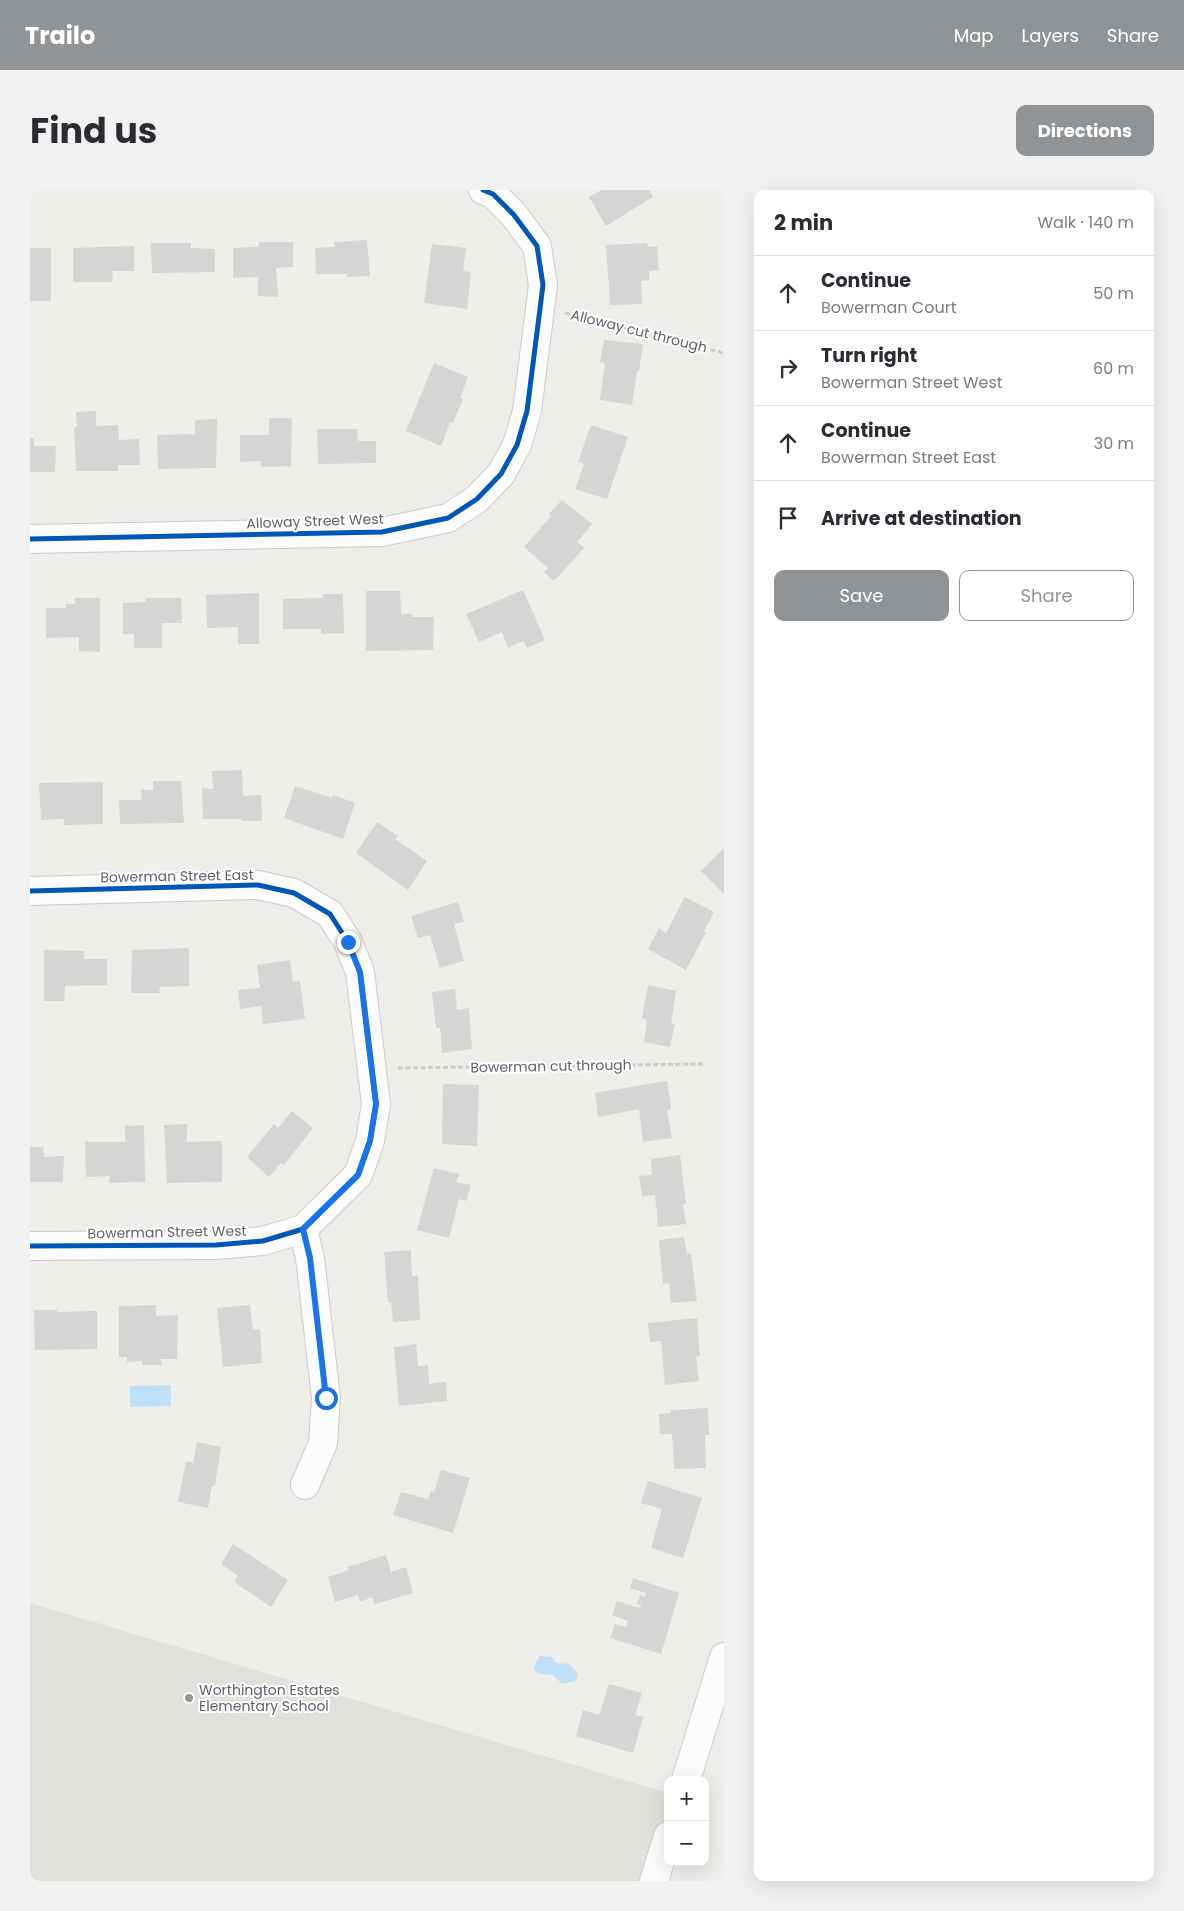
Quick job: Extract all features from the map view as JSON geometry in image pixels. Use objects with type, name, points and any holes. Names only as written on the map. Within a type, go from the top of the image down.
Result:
[{"type":"street","name":"Alloway Street West","points":[[30,539],[382,532],[448,518],[477,499],[501,474],[516,445],[527,411],[543,285],[536,246],[514,214],[493,194],[483,190]]},
{"type":"street","name":"Bowerman Street East","points":[[30,891],[258,886],[294,893],[330,914],[348,942],[360,972],[368,1045]]},
{"type":"street","name":"Bowerman Street West","points":[[30,1246],[216,1245],[263,1240],[303,1229],[358,1175],[370,1141],[376,1104],[368,1045]]},
{"type":"street","points":[[303,1229],[310,1258],[326,1398],[322,1443],[305,1484]]},
{"type":"street","points":[[687,1776],[724,1657]]},
{"type":"street","points":[[654,1881],[664,1849]]},
{"type":"shaded area","name":"Worthington Estates Elementary School","points":[[30,1603],[664,1792],[664,1849],[654,1881],[30,1881]]},
{"type":"water","points":[[171,1385],[171,1406],[130,1407],[130,1386]]},
{"type":"water","points":[[540,1656],[552,1657],[556,1663],[569,1664],[578,1674],[576,1680],[562,1683],[552,1675],[540,1674],[534,1669]]},
{"type":"building","points":[[602,190],[649,190],[653,197],[606,226],[589,197]]},
{"type":"building","points":[[367,240],[370,276],[347,277],[347,274],[316,274],[315,248],[335,247],[334,242]]},
{"type":"building","points":[[259,242],[293,242],[293,267],[276,268],[278,297],[258,296],[258,277],[233,278],[233,248],[258,247]]},
{"type":"building","points":[[151,243],[191,243],[191,248],[215,249],[215,272],[152,273]]},
{"type":"building","points":[[647,243],[648,247],[657,246],[659,270],[649,271],[649,280],[641,281],[642,304],[610,305],[606,245]]},
{"type":"building","points":[[432,244],[466,248],[463,271],[471,272],[467,309],[424,303]]},
{"type":"building","points":[[134,246],[134,271],[113,271],[112,282],[73,282],[73,248]]},
{"type":"building","points":[[30,248],[51,248],[51,301],[30,301]]},
{"type":"building","points":[[604,340],[643,344],[632,405],[600,400],[605,363],[600,362]]},
{"type":"building","points":[[434,363],[468,377],[460,398],[463,399],[453,423],[450,422],[441,446],[406,431]]},
{"type":"building","points":[[96,411],[96,426],[118,425],[119,440],[139,439],[140,465],[118,465],[118,471],[76,471],[74,427],[77,427],[76,412]]},
{"type":"building","points":[[269,418],[292,418],[291,466],[261,467],[261,461],[240,462],[240,435],[269,435]]},
{"type":"building","points":[[217,419],[216,468],[158,469],[157,435],[195,434],[195,420]]},
{"type":"building","points":[[591,425],[628,437],[607,499],[575,489],[584,464],[578,462]]},
{"type":"building","points":[[317,429],[357,429],[358,441],[376,441],[376,463],[318,464]]},
{"type":"building","points":[[30,438],[34,438],[34,446],[56,446],[55,472],[30,472]]},
{"type":"building","points":[[562,500],[592,524],[577,542],[584,548],[554,581],[544,572],[548,568],[524,547],[551,516],[549,514]]},
{"type":"building","points":[[523,590],[545,640],[527,648],[523,641],[508,648],[502,632],[479,642],[466,614]]},
{"type":"building","points":[[366,591],[400,591],[401,614],[411,614],[412,617],[434,617],[433,650],[366,651]]},
{"type":"building","points":[[259,593],[259,644],[238,644],[238,627],[207,628],[206,595]]},
{"type":"building","points":[[323,594],[343,594],[344,633],[321,634],[321,629],[283,629],[283,599],[323,598]]},
{"type":"building","points":[[75,598],[100,598],[100,652],[79,651],[79,637],[46,638],[46,608],[66,608],[66,604],[75,604]]},
{"type":"building","points":[[146,598],[181,598],[182,623],[162,623],[162,648],[134,648],[134,634],[123,634],[123,603],[146,602]]},
{"type":"building","points":[[242,770],[243,796],[261,795],[262,821],[203,819],[202,788],[213,789],[212,771]]},
{"type":"building","points":[[153,781],[181,781],[184,823],[120,824],[119,800],[142,800],[141,790],[153,790]]},
{"type":"building","points":[[103,782],[103,824],[64,825],[64,819],[41,820],[39,783]]},
{"type":"building","points":[[295,786],[332,798],[333,795],[355,803],[343,839],[284,818]]},
{"type":"building","points":[[377,822],[398,836],[395,839],[427,861],[408,890],[356,853]]},
{"type":"building","points":[[724,848],[724,894],[701,871]]},
{"type":"building","points":[[685,897],[714,912],[686,970],[648,949],[659,928],[666,933]]},
{"type":"building","points":[[458,902],[464,922],[454,924],[464,961],[440,968],[430,935],[418,938],[411,916]]},
{"type":"building","points":[[189,948],[189,986],[160,987],[159,993],[131,993],[132,950]]},
{"type":"building","points":[[44,950],[84,951],[84,959],[107,959],[107,985],[65,986],[64,1001],[44,1001]]},
{"type":"building","points":[[290,960],[293,982],[300,981],[305,1019],[263,1024],[261,1006],[240,1009],[238,990],[260,988],[257,965]]},
{"type":"building","points":[[648,985],[676,991],[671,1023],[675,1024],[670,1047],[644,1042],[647,1020],[642,1018]]},
{"type":"building","points":[[455,989],[457,1010],[469,1008],[472,1049],[442,1053],[440,1028],[436,1028],[432,992]]},
{"type":"building","points":[[667,1081],[671,1109],[667,1110],[672,1138],[643,1142],[639,1109],[598,1117],[595,1093]]},
{"type":"building","points":[[443,1084],[479,1085],[477,1146],[442,1144]]},
{"type":"building","points":[[292,1111],[313,1128],[284,1165],[281,1163],[269,1177],[247,1157],[274,1124],[278,1128]]},
{"type":"building","points":[[187,1124],[187,1142],[222,1141],[222,1182],[167,1183],[164,1125]]},
{"type":"building","points":[[144,1125],[145,1182],[109,1183],[110,1176],[86,1177],[85,1142],[125,1142],[125,1126]]},
{"type":"building","points":[[30,1147],[43,1147],[44,1157],[64,1156],[63,1182],[30,1182]]},
{"type":"building","points":[[680,1155],[686,1204],[683,1204],[686,1224],[658,1227],[655,1195],[642,1196],[639,1176],[652,1175],[651,1159]]},
{"type":"building","points":[[434,1168],[459,1174],[456,1182],[471,1185],[466,1201],[459,1199],[449,1238],[417,1230]]},
{"type":"building","points":[[684,1237],[687,1254],[691,1254],[697,1301],[671,1303],[669,1283],[663,1284],[659,1240]]},
{"type":"building","points":[[411,1250],[412,1276],[418,1276],[420,1320],[393,1322],[391,1302],[388,1303],[384,1252]]},
{"type":"building","points":[[156,1305],[156,1316],[178,1315],[177,1359],[161,1359],[162,1365],[142,1365],[142,1361],[127,1362],[127,1357],[119,1357],[119,1306]]},
{"type":"building","points":[[250,1305],[253,1330],[260,1329],[262,1363],[223,1367],[217,1308]]},
{"type":"building","points":[[34,1310],[57,1310],[57,1312],[97,1311],[97,1349],[35,1350]]},
{"type":"building","points":[[697,1318],[700,1356],[696,1357],[699,1381],[665,1385],[661,1341],[650,1342],[648,1323]]},
{"type":"building","points":[[416,1344],[418,1366],[428,1365],[429,1384],[446,1382],[447,1401],[399,1406],[394,1347]]},
{"type":"building","points":[[708,1408],[709,1435],[705,1435],[706,1468],[674,1469],[672,1434],[660,1434],[659,1414],[671,1413],[670,1410]]},
{"type":"building","points":[[197,1442],[221,1447],[215,1486],[212,1486],[208,1508],[178,1502],[186,1461],[193,1463]]},
{"type":"building","points":[[441,1470],[470,1478],[453,1533],[393,1515],[401,1492],[428,1499],[431,1491],[434,1492]]},
{"type":"building","points":[[648,1481],[702,1498],[683,1558],[651,1548],[662,1509],[641,1503]]},
{"type":"building","points":[[233,1544],[288,1580],[271,1607],[234,1582],[238,1576],[221,1564]]},
{"type":"building","points":[[386,1555],[391,1572],[406,1567],[413,1593],[375,1604],[372,1597],[360,1602],[358,1595],[335,1602],[328,1577],[349,1570],[348,1567]]},
{"type":"building","points":[[633,1578],[679,1593],[661,1654],[610,1638],[615,1624],[626,1627],[628,1621],[612,1615],[617,1601],[640,1608],[641,1605],[637,1604],[640,1595],[645,1597],[646,1593],[630,1588]]},
{"type":"building","points":[[609,1684],[642,1693],[635,1715],[643,1717],[633,1753],[576,1736],[583,1710],[599,1715]]},
{"type":"cycle path","points":[[30,539],[382,532],[448,518],[477,499],[501,474],[517,445],[527,411],[543,285],[537,246],[514,215],[493,194],[483,190]]},
{"type":"cycle path","points":[[30,891],[258,885],[294,893],[330,914],[348,942],[360,972],[376,1104],[370,1141],[358,1175],[303,1229],[263,1241],[216,1245],[30,1246]]},
{"type":"place","name":"Worthington Estates Elementary School","points":[[189,1698]]},
{"type":"route","points":[[326,1398],[310,1258],[303,1229],[358,1175],[370,1141],[376,1104],[360,972],[348,942]]}]
